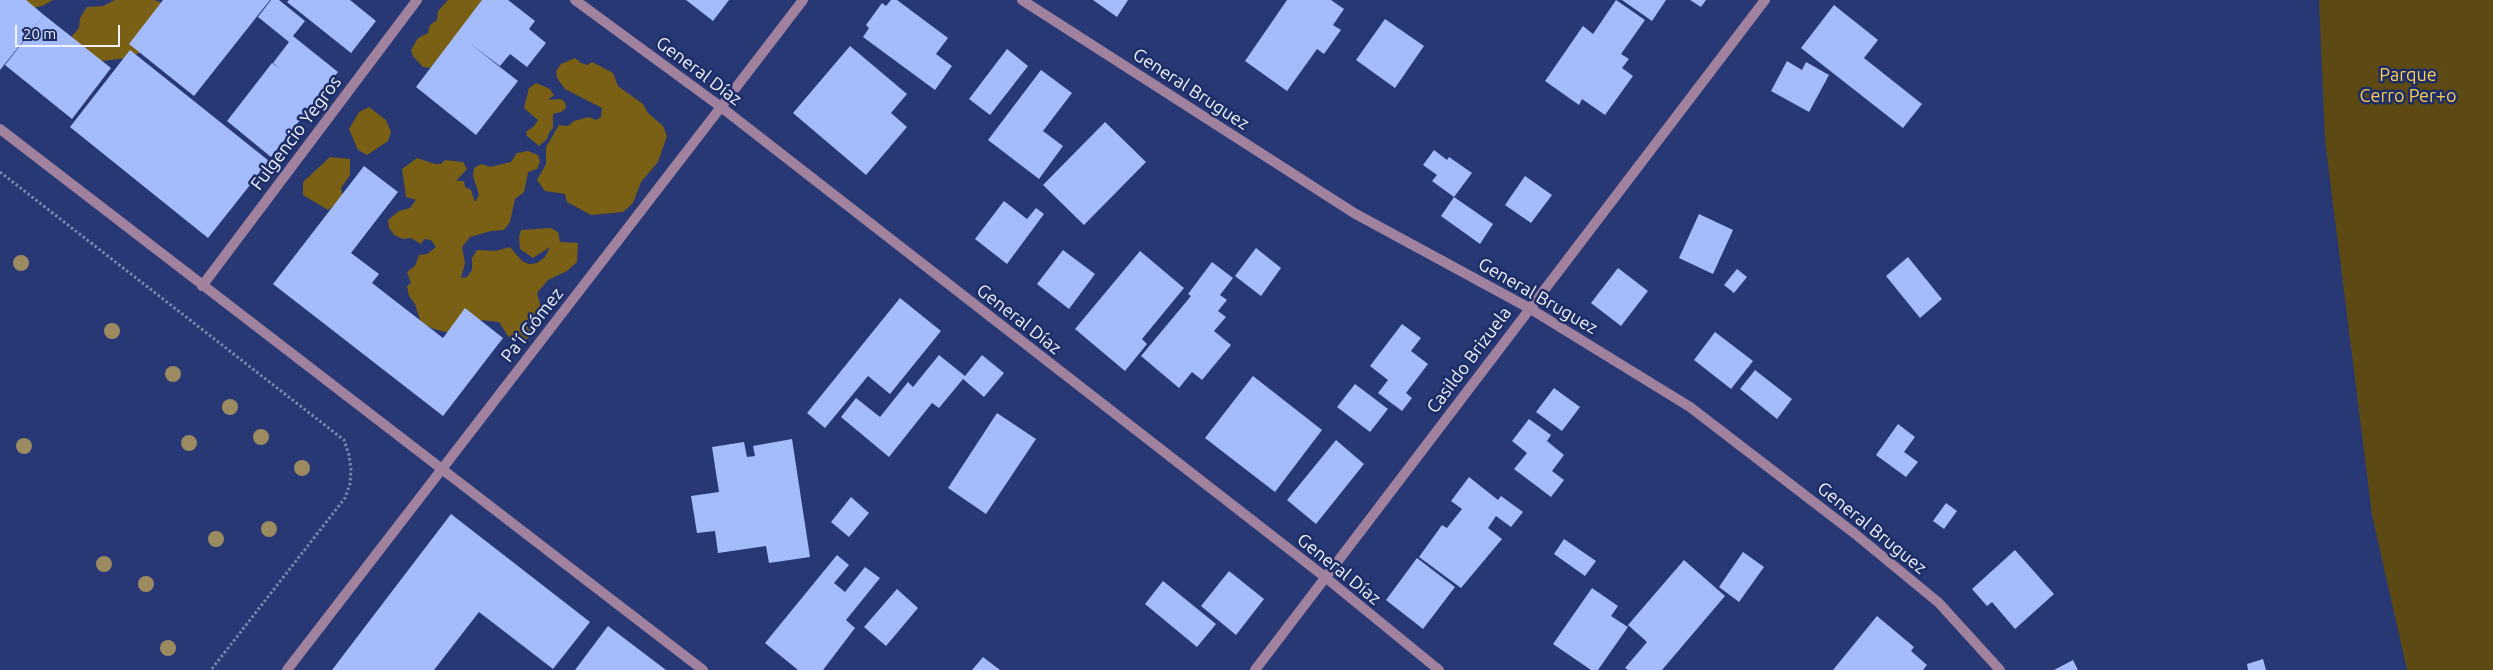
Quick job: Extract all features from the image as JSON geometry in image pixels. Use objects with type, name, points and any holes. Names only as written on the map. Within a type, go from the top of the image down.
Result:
[{"type":"street","name":"Fulgencio Yegros","points":[[202,286],[417,0]]},
{"type":"street","name":"General Díaz","points":[[575,0],[721,107],[1325,578],[1439,670]]},
{"type":"street","name":"Pa'í Gómez","points":[[287,670],[803,0]]},
{"type":"street","name":"General Bruguez","points":[[1022,0],[1354,213],[1529,308],[1690,407],[1823,508],[1939,604],[2000,670]]},
{"type":"street","name":"Casildo Brizuela","points":[[1255,670],[1765,0]]},
{"type":"street","points":[[0,129],[703,670]]},
{"type":"path","points":[[0,172],[344,440],[349,454],[351,470],[350,484],[345,498],[210,670]]},
{"type":"green space","name":"Parque Cerro Per+o","points":[[2319,0],[2493,0],[2493,670],[2407,670],[2372,515],[2325,140]]},
{"type":"shaded area","points":[[11,0],[53,0],[42,6],[27,9]]},
{"type":"shaded area","points":[[115,0],[154,0],[168,5],[144,51],[127,58],[102,61],[75,45],[72,36],[79,28],[80,18],[87,7],[103,6]]},
{"type":"shaded area","points":[[448,0],[488,0],[430,68],[423,67],[413,56],[411,50],[418,38],[428,33],[430,25],[437,20],[438,11]]},
{"type":"shaded area","points":[[575,58],[587,65],[592,62],[613,73],[618,86],[643,104],[648,113],[663,126],[667,136],[658,162],[641,182],[633,203],[623,212],[591,215],[567,202],[565,194],[545,191],[537,180],[546,164],[546,147],[559,125],[568,126],[574,121],[589,117],[596,120],[601,117],[602,108],[565,89],[557,78],[556,71],[561,64]]},
{"type":"shaded area","points":[[536,83],[550,89],[554,95],[548,100],[561,99],[565,102],[566,108],[561,112],[553,114],[553,128],[547,139],[539,146],[527,136],[526,132],[538,120],[524,108],[529,88]]},
{"type":"shaded area","points":[[369,107],[386,120],[391,132],[388,141],[367,155],[358,150],[349,129],[359,112]]},
{"type":"shaded area","points":[[528,151],[538,155],[540,162],[537,169],[528,172],[524,192],[515,199],[510,222],[504,230],[491,231],[470,237],[462,247],[465,263],[461,278],[467,277],[472,270],[472,258],[477,250],[495,251],[510,247],[522,261],[529,264],[537,263],[545,257],[550,247],[533,258],[520,249],[519,237],[521,230],[551,228],[558,232],[560,242],[578,243],[577,262],[567,271],[548,280],[537,293],[542,311],[541,326],[527,339],[516,341],[510,339],[499,322],[480,320],[454,334],[434,329],[421,323],[415,304],[409,296],[407,286],[411,283],[407,272],[415,266],[419,255],[427,254],[436,247],[431,240],[424,239],[421,244],[411,238],[403,239],[394,235],[389,228],[388,220],[399,211],[410,208],[416,200],[406,197],[402,169],[417,158],[435,164],[441,164],[445,160],[463,162],[467,169],[456,181],[464,181],[465,187],[471,190],[475,202],[479,195],[473,176],[474,168],[481,164],[490,167],[511,162],[517,153]]},
{"type":"shaded area","points":[[330,157],[350,159],[350,175],[341,188],[343,198],[328,210],[303,195],[303,182]]},
{"type":"building","points":[[0,0],[26,0],[44,15],[0,70]]},
{"type":"building","points":[[163,0],[270,0],[194,96],[129,44]]},
{"type":"building","points":[[271,0],[279,0],[305,21],[293,36],[338,72],[271,157],[227,121],[272,63],[281,69],[273,63],[289,42],[258,17]]},
{"type":"building","points":[[289,0],[350,0],[376,21],[351,53],[287,2]]},
{"type":"building","points":[[482,0],[508,0],[535,21],[529,29],[546,43],[527,67],[510,54],[500,66],[469,43],[518,81],[476,135],[416,87]]},
{"type":"building","points":[[686,0],[729,0],[713,21]]},
{"type":"building","points":[[891,0],[897,0],[948,38],[936,54],[952,66],[935,90],[863,37],[869,28],[866,25],[882,3],[886,6]]},
{"type":"building","points":[[1093,0],[1128,0],[1117,17]]},
{"type":"building","points":[[1287,0],[1331,0],[1344,9],[1333,25],[1341,30],[1324,54],[1317,49],[1287,91],[1245,61]]},
{"type":"building","points":[[1616,0],[1645,20],[1621,54],[1629,59],[1622,68],[1633,76],[1605,115],[1582,99],[1579,105],[1545,81],[1583,26],[1593,34]]},
{"type":"building","points":[[1622,0],[1666,0],[1652,21]]},
{"type":"building","points":[[1690,0],[1706,0],[1701,7]]},
{"type":"building","points":[[1834,5],[1878,40],[1864,58],[1922,104],[1903,128],[1801,48]]},
{"type":"building","points":[[44,15],[111,68],[72,119],[5,65]]},
{"type":"building","points":[[1385,19],[1424,46],[1395,88],[1356,60]]},
{"type":"building","points":[[850,46],[907,94],[891,113],[907,127],[866,175],[793,113]]},
{"type":"building","points":[[1007,49],[1028,66],[990,115],[969,99]]},
{"type":"building","points":[[130,50],[269,161],[208,238],[70,127]]},
{"type":"building","points":[[1787,61],[1802,70],[1806,62],[1829,75],[1809,112],[1771,91]]},
{"type":"building","points":[[1041,70],[1072,93],[1043,131],[1063,146],[1039,179],[988,140]]},
{"type":"building","points":[[1105,122],[1146,162],[1084,225],[1043,185]]},
{"type":"building","points":[[1434,150],[1447,160],[1449,157],[1472,173],[1454,197],[1432,181],[1437,175],[1423,165]]},
{"type":"building","points":[[364,166],[398,192],[351,253],[379,274],[372,283],[443,338],[465,308],[503,338],[443,416],[273,284]]},
{"type":"building","points":[[1525,176],[1552,195],[1531,223],[1505,205]]},
{"type":"building","points":[[1454,197],[1493,224],[1480,244],[1441,216]]},
{"type":"building","points":[[1004,201],[1027,219],[1036,208],[1044,214],[1007,264],[975,239]]},
{"type":"building","points":[[1699,214],[1733,230],[1713,274],[1679,258]]},
{"type":"building","points":[[1256,248],[1281,268],[1261,296],[1235,276]]},
{"type":"building","points":[[1063,250],[1095,274],[1069,309],[1037,284]]},
{"type":"building","points":[[1140,251],[1184,288],[1142,339],[1147,344],[1125,371],[1075,329]]},
{"type":"building","points":[[1908,257],[1942,299],[1920,318],[1886,276]]},
{"type":"building","points":[[1212,262],[1233,278],[1220,295],[1227,300],[1218,311],[1226,317],[1214,331],[1231,345],[1202,380],[1192,372],[1179,388],[1141,356],[1191,296],[1188,294]]},
{"type":"building","points":[[1618,268],[1648,291],[1621,326],[1591,303]]},
{"type":"building","points":[[1737,269],[1747,277],[1734,293],[1724,285]]},
{"type":"building","points":[[900,298],[941,331],[890,394],[868,376],[825,428],[807,413]]},
{"type":"building","points":[[1402,324],[1421,338],[1411,351],[1428,364],[1406,393],[1412,398],[1402,411],[1378,393],[1388,380],[1370,366]]},
{"type":"building","points":[[1715,332],[1753,361],[1731,389],[1694,360]]},
{"type":"building","points":[[939,355],[965,376],[982,355],[1004,373],[984,397],[963,379],[939,408],[932,403],[889,457],[841,417],[856,398],[880,417],[908,382],[913,387]]},
{"type":"building","points":[[1755,370],[1792,399],[1777,419],[1740,389]]},
{"type":"building","points":[[1253,376],[1322,430],[1275,492],[1205,438]]},
{"type":"building","points":[[1355,384],[1388,409],[1370,432],[1337,407]]},
{"type":"building","points":[[1554,388],[1580,407],[1562,431],[1536,412]]},
{"type":"building","points":[[997,413],[1036,439],[986,514],[948,488]]},
{"type":"building","points":[[1529,419],[1551,435],[1547,441],[1564,455],[1552,471],[1564,480],[1551,497],[1514,469],[1527,453],[1512,441]]},
{"type":"building","points":[[1898,424],[1915,437],[1904,452],[1918,462],[1906,477],[1876,455]]},
{"type":"building","points":[[792,439],[810,557],[769,563],[766,546],[718,553],[715,531],[697,533],[691,496],[719,492],[712,447],[744,442],[747,457],[755,456],[753,446]]},
{"type":"building","points":[[1336,440],[1364,464],[1316,524],[1287,500]]},
{"type":"building","points":[[1469,477],[1498,500],[1501,496],[1523,512],[1511,527],[1496,516],[1488,528],[1502,539],[1461,588],[1419,557],[1442,525],[1447,528],[1462,509],[1451,501]]},
{"type":"building","points":[[851,497],[869,513],[849,537],[831,522]]},
{"type":"building","points":[[1946,503],[1957,511],[1944,529],[1933,521]]},
{"type":"building","points":[[451,514],[590,622],[553,669],[479,612],[434,670],[332,670]]},
{"type":"building","points":[[1564,539],[1596,561],[1585,576],[1554,554]]},
{"type":"building","points":[[2015,550],[2054,594],[2015,629],[1992,602],[1987,606],[1972,589]]},
{"type":"building","points":[[1743,552],[1764,567],[1739,602],[1719,587]]},
{"type":"building","points":[[837,555],[849,565],[834,583],[845,592],[865,567],[880,578],[846,620],[855,628],[823,670],[798,670],[765,643]]},
{"type":"building","points":[[1417,558],[1455,587],[1423,629],[1386,600]]},
{"type":"building","points":[[1684,560],[1725,596],[1662,670],[1628,670],[1625,668],[1647,642],[1628,625]]},
{"type":"building","points":[[1229,571],[1264,599],[1236,635],[1201,606]]},
{"type":"building","points":[[1163,581],[1216,624],[1197,647],[1145,604]]},
{"type":"building","points":[[1592,588],[1618,606],[1611,616],[1628,627],[1598,670],[1591,670],[1553,644]]},
{"type":"building","points":[[897,589],[918,608],[886,646],[864,627]]},
{"type":"building","points":[[1877,616],[1914,647],[1911,651],[1927,665],[1923,670],[1833,670]]},
{"type":"building","points":[[608,626],[666,670],[575,670]]},
{"type":"building","points":[[983,657],[1000,670],[972,670]]},
{"type":"building","points":[[2263,659],[2266,670],[2248,670],[2247,664]]},
{"type":"building","points":[[2073,660],[2078,670],[2054,670]]}]
